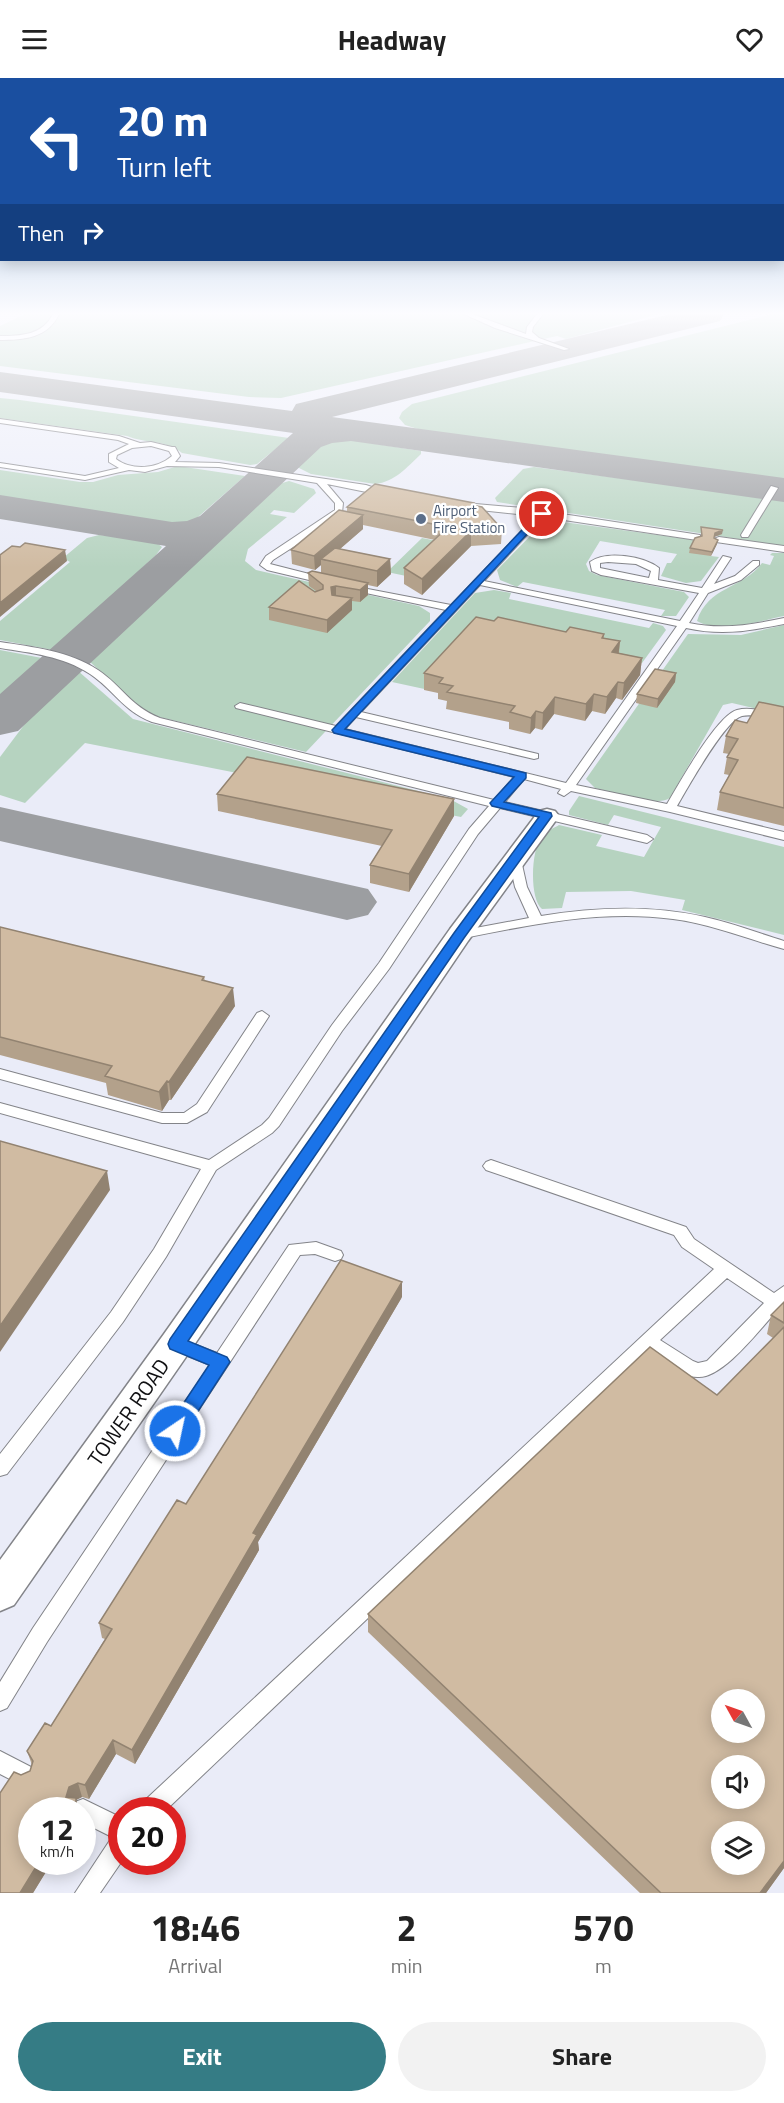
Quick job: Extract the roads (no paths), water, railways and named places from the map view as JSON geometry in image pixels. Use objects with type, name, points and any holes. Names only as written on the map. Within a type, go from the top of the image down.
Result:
[{"type":"street","name":"TOWER ROAD","points":[[0,1592],[176,1344],[459,935],[558,801]]},
{"type":"lane","points":[[0,421],[119,438],[138,444],[163,446],[172,449],[176,454],[219,465],[366,488],[396,496]]},
{"type":"lane","points":[[68,475],[90,473],[112,460],[111,457],[117,451],[138,444]]},
{"type":"lane","points":[[166,464],[174,459],[176,454]]},
{"type":"lane","points":[[112,460],[116,464],[129,468]]},
{"type":"lane","points":[[0,465],[91,478],[129,468],[150,468],[166,464],[219,465]]},
{"type":"lane","points":[[320,481],[339,503],[339,511],[266,562],[265,565],[294,574],[451,608]]},
{"type":"lane","points":[[745,535],[774,488]]},
{"type":"lane","points":[[450,504],[542,514],[697,537]]},
{"type":"lane","points":[[338,730],[542,514]]},
{"type":"lane","points":[[719,540],[734,546],[765,550],[784,549]]},
{"type":"lane","points":[[558,801],[683,625],[726,558]]},
{"type":"lane","points":[[653,581],[656,570],[650,565],[615,559],[602,559],[595,562],[599,572],[705,591],[738,578],[756,563]]},
{"type":"lane","points":[[294,574],[303,589]]},
{"type":"lane","points":[[478,582],[683,625],[724,631],[784,621]]},
{"type":"lane","points":[[0,645],[52,655],[84,666],[97,674],[136,713],[156,720],[496,803],[558,801],[670,808],[784,836]]},
{"type":"lane","points":[[240,706],[522,775],[558,801],[647,839]]},
{"type":"lane","points":[[670,808],[713,741],[734,715],[746,712],[784,719]]},
{"type":"lane","points":[[353,713],[534,756]]},
{"type":"lane","points":[[0,1468],[123,1309],[160,1253],[211,1166],[274,1122],[337,1028],[384,966],[473,832],[522,775]]},
{"type":"lane","points":[[515,860],[521,887],[536,918]]},
{"type":"lane","points":[[459,935],[536,918],[585,913],[653,913],[703,921],[784,945]]},
{"type":"lane","points":[[0,1074],[162,1118],[188,1118],[202,1108],[262,1016]]},
{"type":"lane","points":[[0,1108],[211,1166]]},
{"type":"lane","points":[[491,1166],[675,1228],[682,1232],[688,1243],[725,1269],[781,1301],[712,1366],[706,1368],[697,1370],[648,1341]]},
{"type":"lane","points":[[0,1701],[40,1635],[295,1249],[316,1248],[335,1255]]},
{"type":"lane","points":[[165,1797],[271,1700],[725,1269]]},
{"type":"lane","points":[[176,1344],[221,1362]]},
{"type":"lane","points":[[0,1762],[25,1776]]},
{"type":"lane","points":[[86,1893],[108,1861]]},
{"type":"place","name":"Airport Fire Station","points":[[421,519]]}]
